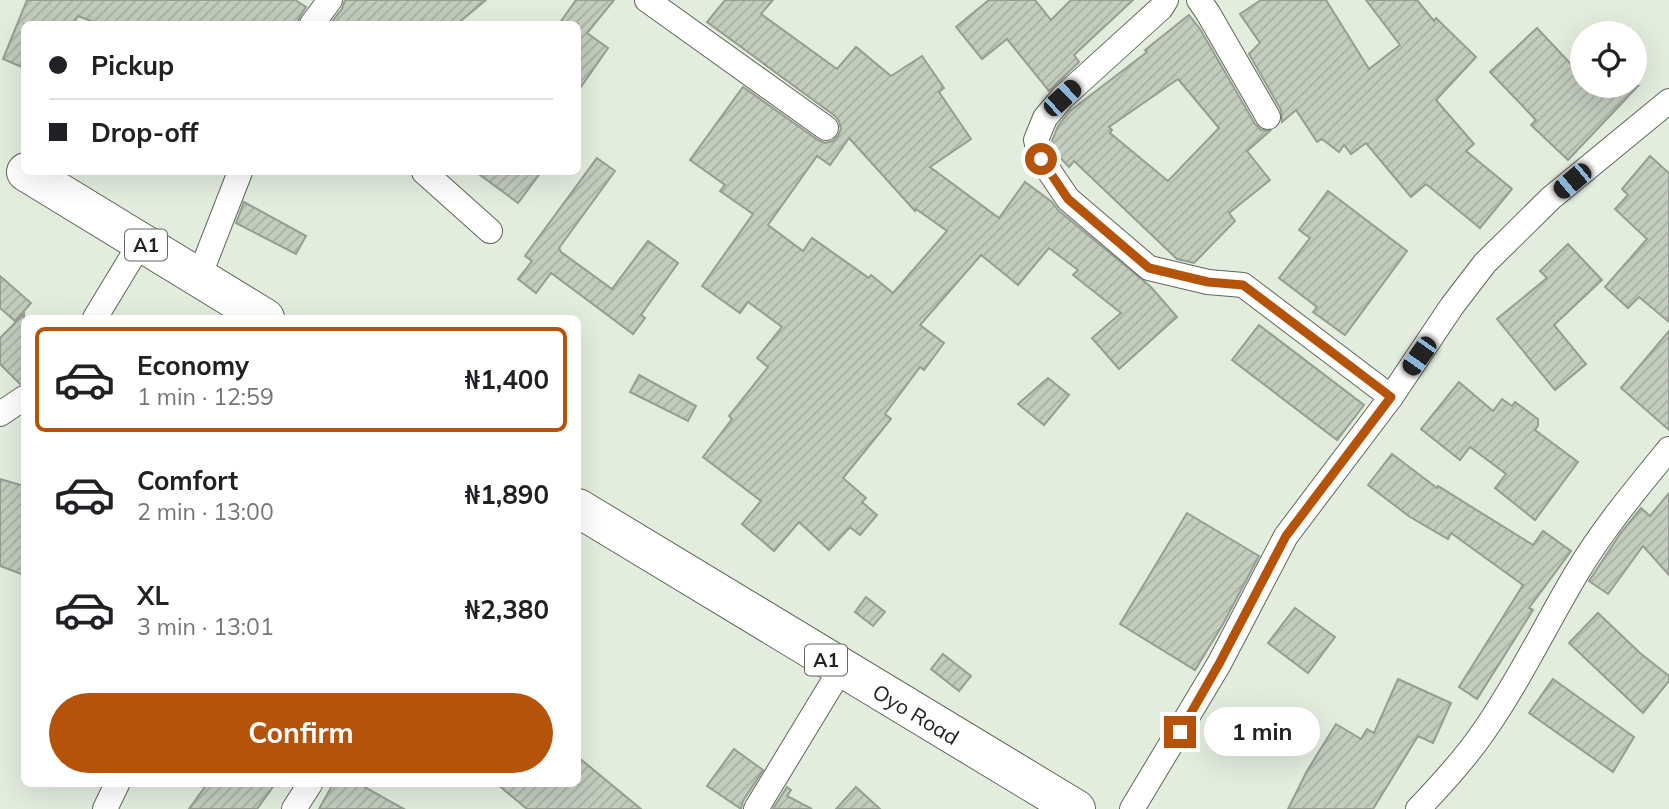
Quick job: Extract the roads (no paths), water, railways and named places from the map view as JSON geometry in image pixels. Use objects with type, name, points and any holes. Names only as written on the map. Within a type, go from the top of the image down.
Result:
[{"type":"highway","name":"A1","points":[[0,156],[21,169]]},
{"type":"highway","name":"A1","points":[[32,175],[260,315]]},
{"type":"highway","name":"Oyo Road","points":[[581,510],[1076,809]]},
{"type":"street","points":[[314,21],[330,0]]},
{"type":"street","points":[[647,0],[826,128]]},
{"type":"street","points":[[1166,0],[1161,8],[1062,98],[1045,118],[1036,140],[1041,159],[1068,199],[1149,268],[1208,282],[1243,285],[1391,397]]},
{"type":"street","points":[[1199,0],[1268,117]]},
{"type":"street","points":[[1132,809],[1219,664],[1286,536],[1391,397],[1452,306],[1485,263],[1551,198],[1669,101]]},
{"type":"street","points":[[200,277],[239,175]]},
{"type":"street","points":[[427,175],[490,231]]},
{"type":"street","points":[[97,315],[141,242]]},
{"type":"street","points":[[0,414],[21,400]]},
{"type":"street","points":[[1418,809],[1484,732],[1523,669],[1577,571],[1669,449]]},
{"type":"street","points":[[756,809],[841,669]]},
{"type":"street","points":[[105,809],[116,787]]},
{"type":"street","points":[[294,809],[308,787]]}]
